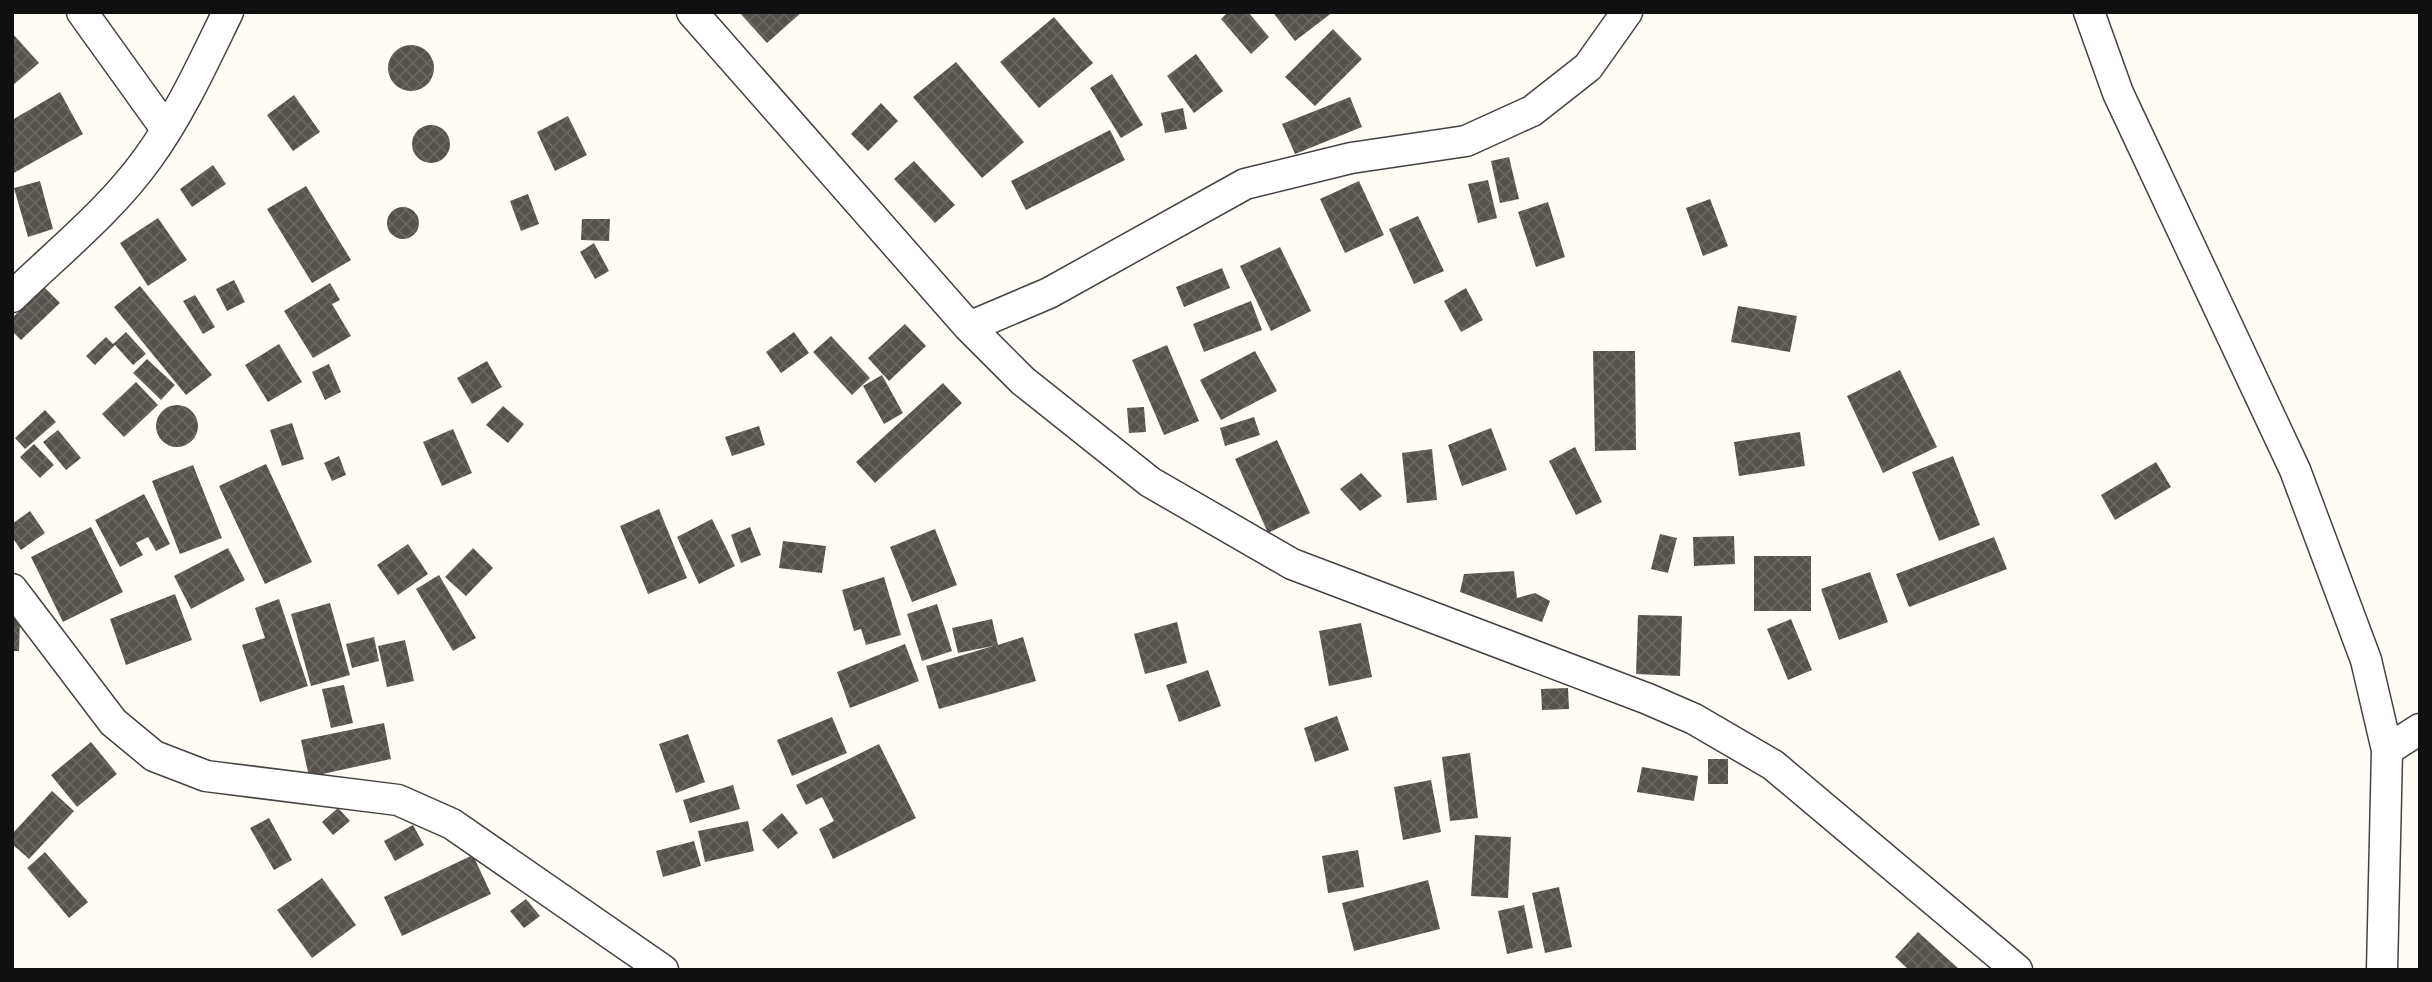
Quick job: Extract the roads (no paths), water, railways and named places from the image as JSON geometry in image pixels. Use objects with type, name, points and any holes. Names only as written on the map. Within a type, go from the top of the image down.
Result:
[{"type":"street","points":[[82,12],[166,129]]},
{"type":"street","points":[[12,297],[108,206],[148,158],[228,12]]},
{"type":"street","points":[[692,12],[969,327],[1023,381],[1150,482],[1292,564],[1648,699],[1740,744],[1773,765],[2017,970]]},
{"type":"street","points":[[969,327],[1049,293],[1245,184],[1351,158],[1466,141],[1532,111],[1588,67],[1627,12]]},
{"type":"street","points":[[2089,12],[2118,93],[2295,470],[2366,660],[2387,750],[2382,970]]},
{"type":"street","points":[[12,589],[113,722],[154,755],[206,776],[398,800],[452,824],[663,970]]},
{"type":"street","points":[[2387,750],[2420,729]]}]
